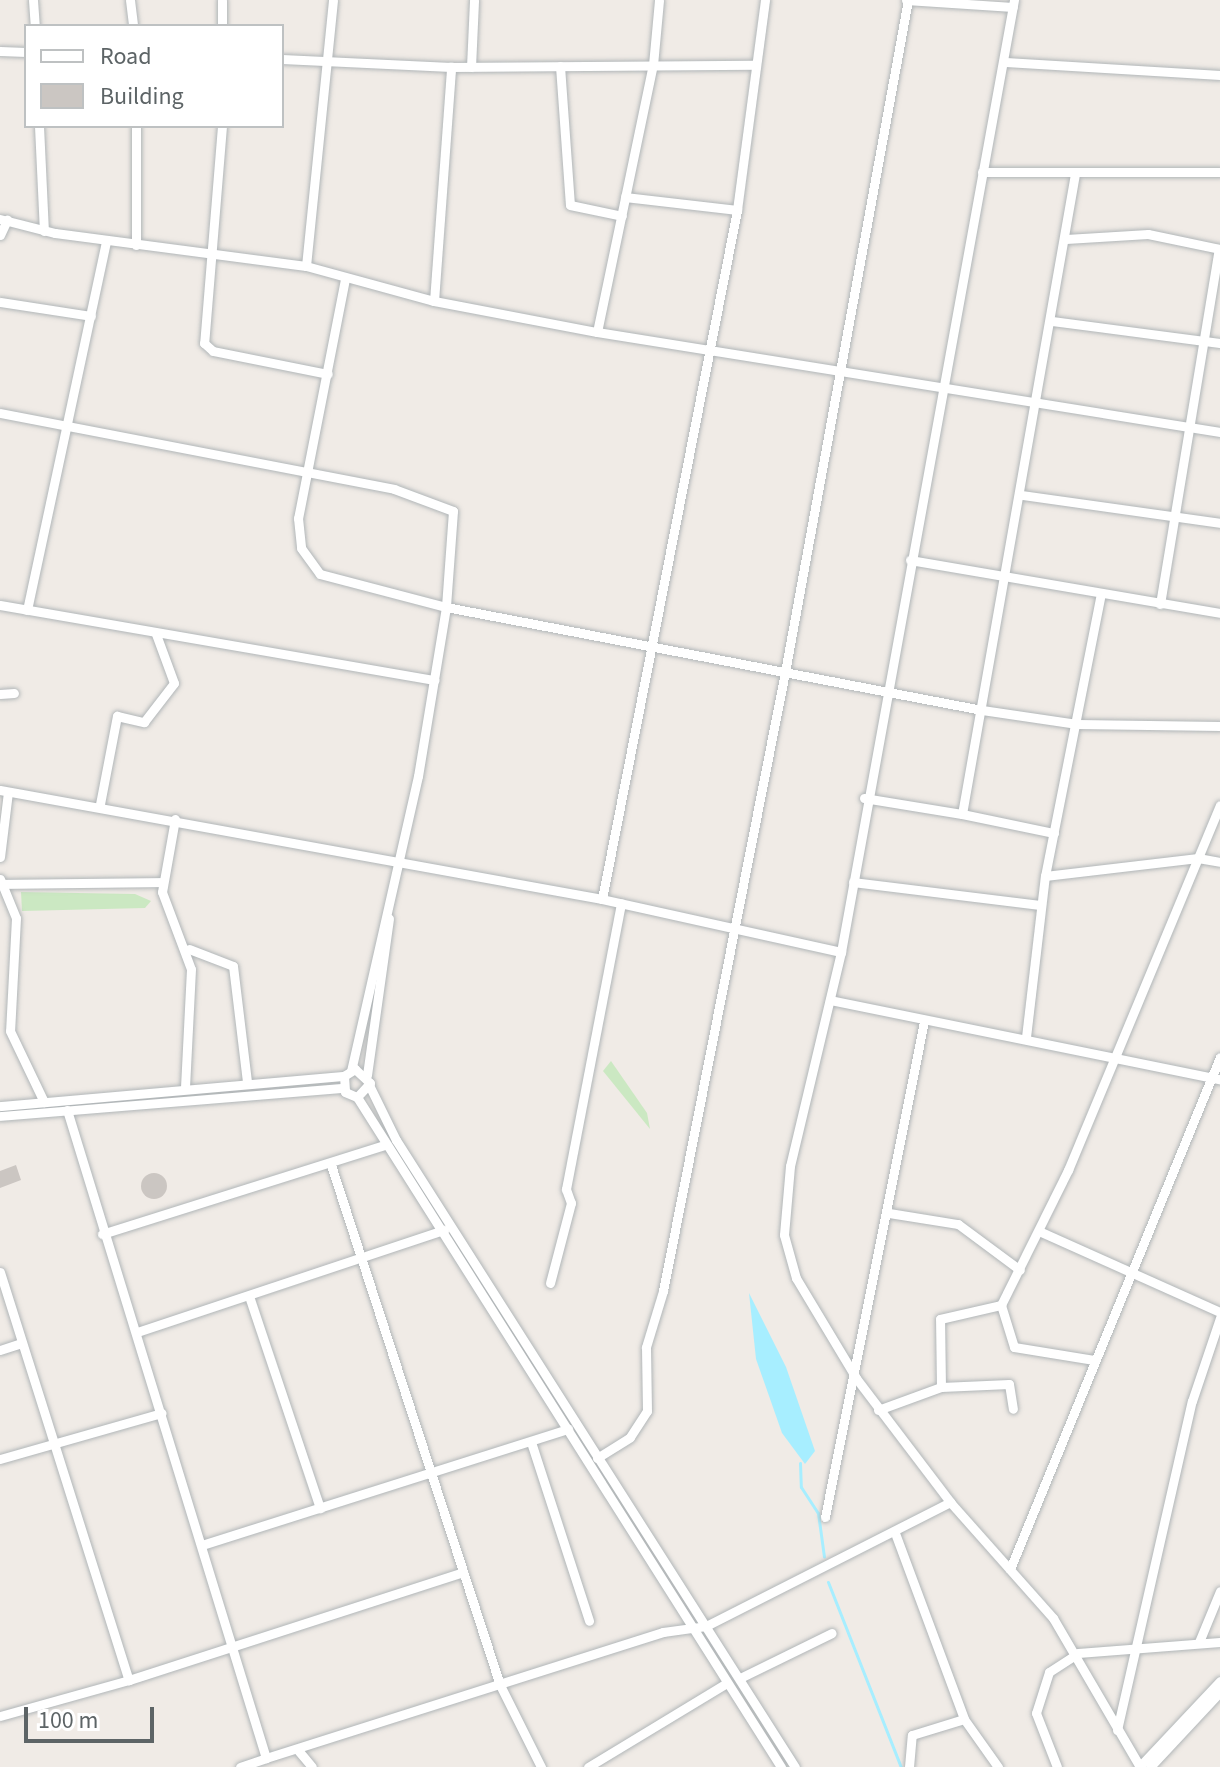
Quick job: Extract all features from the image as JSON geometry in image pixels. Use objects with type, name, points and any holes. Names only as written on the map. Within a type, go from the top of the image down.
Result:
[{"type":"street","points":[[33,0],[35,24]]},
{"type":"street","points":[[130,0],[133,24]]},
{"type":"street","points":[[222,0],[222,24]]},
{"type":"street","points":[[306,266],[333,0]]},
{"type":"street","points":[[471,67],[474,0]]},
{"type":"street","points":[[597,332],[653,65],[659,0]]},
{"type":"street","points":[[602,899],[737,210],[765,0]]},
{"type":"street","points":[[597,1458],[630,1437],[647,1411],[646,1347],[663,1291],[732,928],[785,672],[907,0],[1014,4],[1006,62],[982,172],[864,798],[841,952],[790,1166],[784,1235],[796,1278],[856,1378],[950,1502],[1010,1569],[1078,1653],[1137,1766],[1220,1681]]},
{"type":"street","points":[[0,51],[24,52]]},
{"type":"street","points":[[284,59],[451,67],[756,65]]},
{"type":"street","points":[[1006,62],[1220,75]]},
{"type":"street","points":[[560,66],[570,205],[622,216]]},
{"type":"street","points":[[434,301],[451,67]]},
{"type":"street","points":[[39,128],[44,231]]},
{"type":"street","points":[[136,128],[136,245]]},
{"type":"street","points":[[222,128],[216,254],[207,348],[328,374]]},
{"type":"street","points":[[982,172],[1220,172]]},
{"type":"street","points":[[962,814],[1039,403],[1075,174]]},
{"type":"street","points":[[625,197],[737,210]]},
{"type":"street","points":[[0,235],[4,220],[44,231],[106,241],[306,266],[434,301],[597,332],[1220,432]]},
{"type":"street","points":[[1066,239],[1148,234],[1220,249],[1207,341],[1160,604]]},
{"type":"street","points":[[27,610],[64,423],[106,241]]},
{"type":"street","points":[[345,279],[298,518],[307,563],[320,574],[446,607],[982,710],[1077,724],[1220,726]]},
{"type":"street","points":[[0,302],[91,316]]},
{"type":"street","points":[[1052,321],[1220,343]]},
{"type":"street","points":[[0,413],[307,470],[453,511],[446,607],[435,680],[389,919],[343,1088]]},
{"type":"street","points":[[1022,495],[1220,523]]},
{"type":"street","points":[[910,560],[1005,575],[1100,597],[1220,613]]},
{"type":"street","points":[[1026,1037],[1040,905],[1100,597]]},
{"type":"street","points":[[0,605],[435,680]]},
{"type":"street","points":[[100,804],[117,716],[144,722],[174,683],[156,634]]},
{"type":"street","points":[[0,694],[14,693]]},
{"type":"street","points":[[0,857],[4,791],[100,804],[602,899],[841,952]]},
{"type":"street","points":[[864,798],[1054,833]]},
{"type":"street","points":[[1094,1360],[1014,1347],[1001,1305],[1041,1232],[1220,805]]},
{"type":"street","points":[[175,819],[163,882],[189,949],[185,1087]]},
{"type":"street","points":[[1045,876],[1198,858],[1220,862]]},
{"type":"street","points":[[44,1102],[10,1031],[16,918],[0,883],[163,882]]},
{"type":"street","points":[[853,882],[1040,905]]},
{"type":"street","points":[[550,1283],[571,1203],[566,1189],[621,903]]},
{"type":"street","points":[[389,919],[392,933],[367,1075],[370,1087],[446,1229],[693,1626],[725,1684],[781,1767]]},
{"type":"street","points":[[189,949],[218,955],[237,975],[247,1082]]},
{"type":"street","points":[[830,1000],[924,1021],[1026,1037],[1216,1078]]},
{"type":"street","points":[[825,1517],[889,1213],[924,1021]]},
{"type":"street","points":[[1010,1569],[1094,1360],[1216,1078],[1220,1057]]},
{"type":"street","points":[[0,1106],[348,1073],[367,1075]]},
{"type":"street","points":[[357,1097],[370,1087]]},
{"type":"street","points":[[0,1116],[343,1088],[357,1097],[385,1145],[446,1229],[597,1458],[795,1767]]},
{"type":"street","points":[[67,1110],[102,1234],[137,1332],[237,1645],[266,1758]]},
{"type":"street","points":[[102,1234],[331,1165],[385,1145]]},
{"type":"street","points":[[331,1165],[500,1685],[541,1767]]},
{"type":"street","points":[[889,1213],[958,1224],[1020,1270]]},
{"type":"street","points":[[137,1332],[361,1262],[446,1229]]},
{"type":"street","points":[[1041,1232],[1220,1315],[1192,1401],[1117,1730]]},
{"type":"street","points":[[0,1272],[129,1680]]},
{"type":"street","points":[[249,1296],[320,1508]]},
{"type":"street","points":[[941,1387],[940,1319],[1001,1305]]},
{"type":"street","points":[[0,1350],[22,1343]]},
{"type":"street","points":[[878,1410],[941,1387],[1009,1384],[1013,1409]]},
{"type":"street","points":[[0,1459],[162,1413]]},
{"type":"street","points":[[205,1544],[568,1429]]},
{"type":"street","points":[[531,1442],[589,1621]]},
{"type":"street","points":[[240,1767],[693,1626],[706,1626],[895,1533],[950,1502]]},
{"type":"street","points":[[895,1533],[964,1719],[998,1767]]},
{"type":"street","points":[[0,1716],[129,1680],[463,1572]]},
{"type":"street","points":[[1199,1642],[1220,1591]]},
{"type":"street","points":[[740,1678],[832,1633]]},
{"type":"street","points":[[1057,1767],[1036,1700],[1049,1672],[1078,1653],[1220,1642]]},
{"type":"street","points":[[588,1767],[725,1684]]},
{"type":"street","points":[[1151,1767],[1220,1692]]},
{"type":"street","points":[[909,1767],[912,1735],[964,1719]]},
{"type":"street","points":[[297,1749],[312,1767]]},
{"type":"green space","points":[[21,892],[135,894],[151,901],[145,908],[22,911]]},
{"type":"green space","points":[[611,1061],[647,1113],[650,1129],[603,1071]]},
{"type":"water","points":[[749,1293],[786,1367],[815,1451],[805,1464],[782,1433],[756,1359]]},
{"type":"building","points":[[16,1165],[21,1180],[0,1188],[0,1171]]},
{"type":"building","points":[[154,1173],[163,1177],[167,1186],[163,1195],[154,1199],[145,1195],[141,1186],[145,1177]]},
{"type":"waterway","points":[[800,1463],[801,1487],[818,1513],[824,1557]]},
{"type":"waterway","points":[[828,1582],[901,1767]]}]
